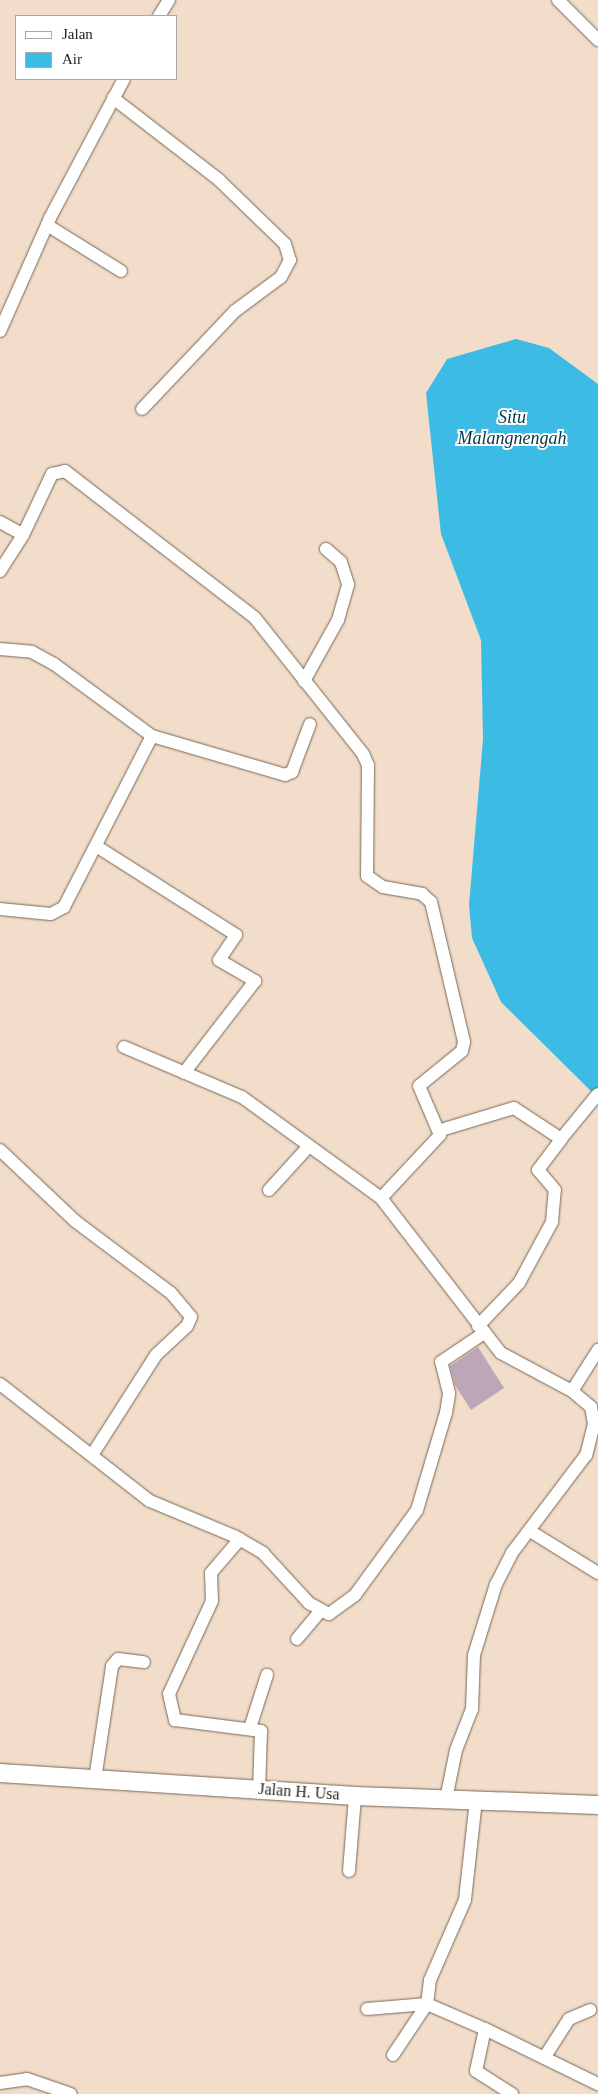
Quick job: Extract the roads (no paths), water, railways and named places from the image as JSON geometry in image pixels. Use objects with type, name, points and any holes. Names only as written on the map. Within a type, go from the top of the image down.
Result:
[{"type":"street","points":[[161,15],[169,0]]},
{"type":"street","points":[[558,0],[598,40]]},
{"type":"street","points":[[0,331],[47,225],[123,80]]},
{"type":"street","points":[[113,98],[219,180],[285,244],[290,260],[281,278],[235,311],[142,409]]},
{"type":"street","points":[[47,225],[121,271]]},
{"type":"street","points":[[0,571],[24,535],[52,474],[61,469],[247,611],[304,682],[346,730],[368,765],[367,876],[383,887],[427,897],[435,911],[464,1042],[462,1051],[419,1086],[420,1097],[441,1130]]},
{"type":"street","points":[[0,522],[24,535]]},
{"type":"street","points":[[304,682],[338,620],[348,584],[342,562],[326,548]]},
{"type":"street","points":[[0,648],[32,652],[54,664],[152,736],[285,775],[292,772],[310,724]]},
{"type":"street","points":[[0,909],[58,911],[96,846],[152,736]]},
{"type":"street","points":[[96,846],[236,935],[218,960],[255,981],[184,1073]]},
{"type":"street","points":[[124,1047],[242,1097],[381,1198],[481,1329],[512,1362],[572,1391],[590,1407],[592,1437],[576,1473],[504,1567],[487,1611],[474,1655],[472,1709],[456,1750],[446,1799]]},
{"type":"street","points":[[0,1384],[150,1500],[240,1539],[277,1565],[320,1612],[335,1612],[350,1599],[416,1510],[446,1413],[449,1393],[441,1362],[481,1329],[519,1283],[552,1222],[555,1190],[538,1170],[597,1095]]},
{"type":"street","points":[[381,1198],[441,1130],[514,1108],[561,1139]]},
{"type":"street","points":[[269,1190],[310,1146]]},
{"type":"street","points":[[0,1150],[75,1222],[171,1293],[191,1317],[187,1326],[156,1355],[92,1455]]},
{"type":"street","points":[[572,1391],[598,1350]]},
{"type":"street","points":[[530,1531],[598,1573]]},
{"type":"street","points":[[240,1539],[211,1573],[212,1601],[169,1694],[175,1720],[250,1728],[263,1734],[259,1790]]},
{"type":"street","points":[[297,1639],[320,1612]]},
{"type":"street","points":[[95,1779],[112,1666],[118,1659],[144,1662]]},
{"type":"street","points":[[250,1728],[267,1675]]},
{"type":"street","name":"Jalan H. Usa","points":[[0,1773],[355,1796],[598,1805]]},
{"type":"street","points":[[349,1871],[355,1796]]},
{"type":"street","points":[[393,2055],[427,2004],[430,1980],[465,1900],[476,1800]]},
{"type":"street","points":[[367,2009],[427,2004],[485,2029],[598,2084]]},
{"type":"street","points":[[544,2058],[570,2020],[590,2010]]},
{"type":"street","points":[[485,2029],[476,2071],[494,2089],[512,2094]]},
{"type":"street","points":[[0,2083],[27,2079],[71,2094]]},
{"type":"water","name":"Situ Malangnengah","points":[[516,339],[549,348],[598,384],[598,1098],[501,1002],[472,938],[469,905],[483,739],[481,640],[441,534],[426,393],[447,359]]}]
